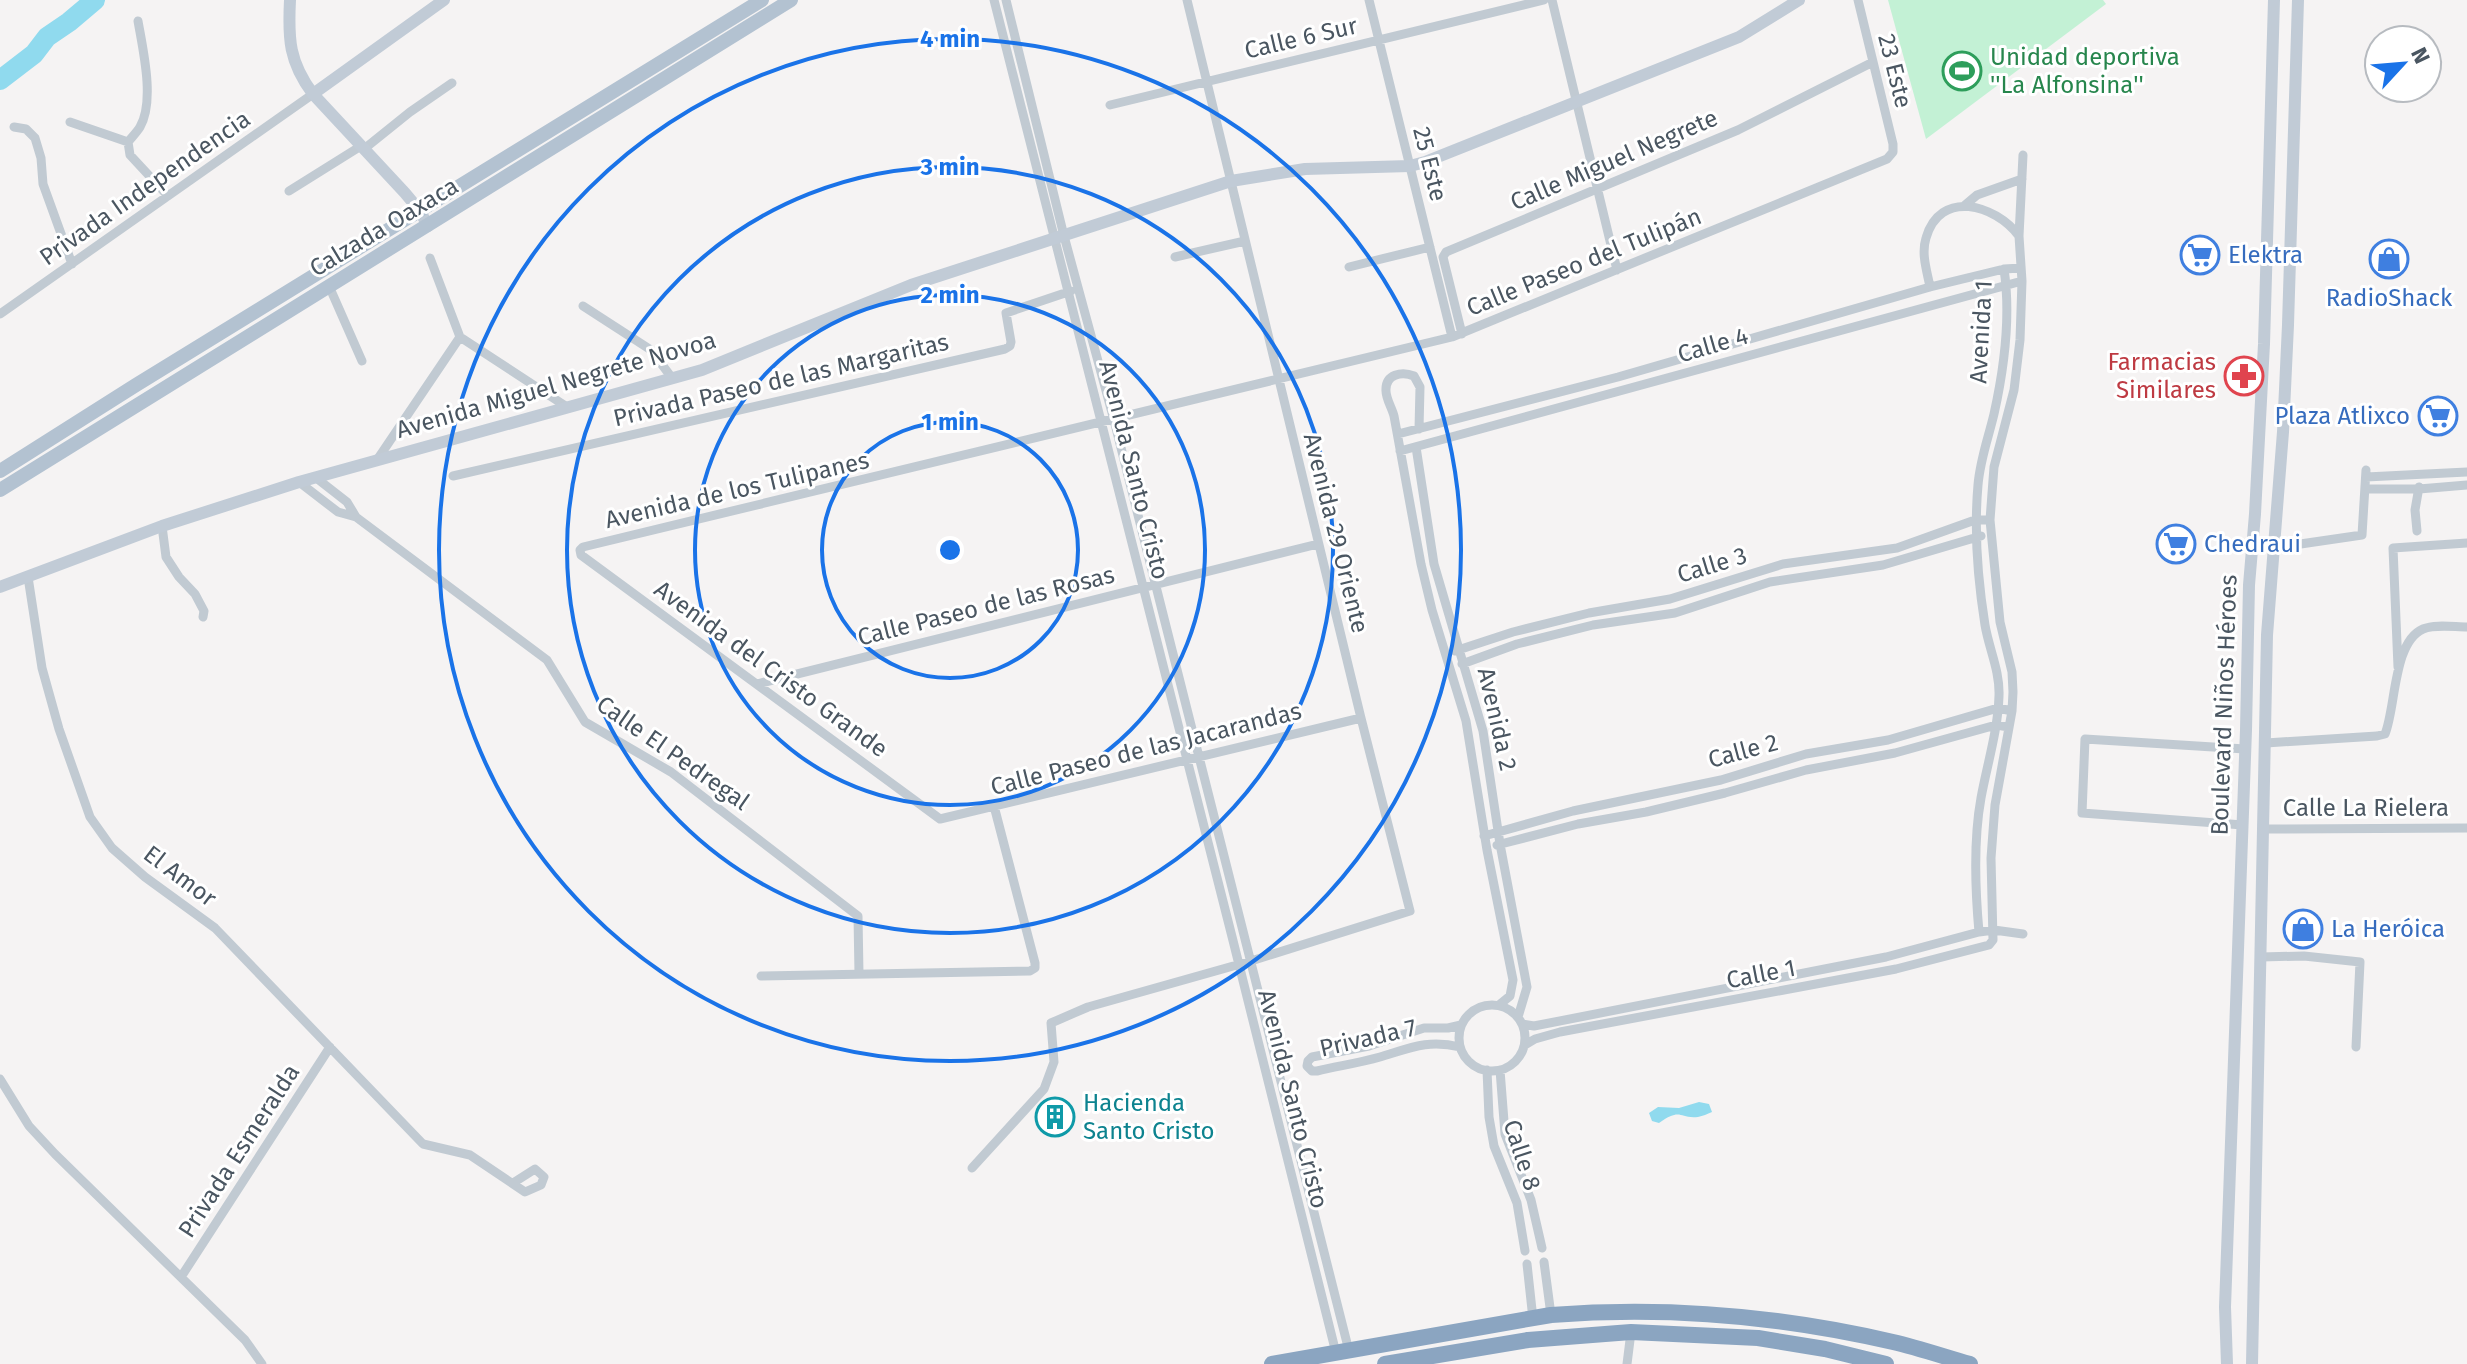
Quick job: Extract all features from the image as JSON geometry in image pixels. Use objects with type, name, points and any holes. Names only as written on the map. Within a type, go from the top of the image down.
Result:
[{"type":"highway","points":[[1272,1364],[1551,1315],[1609,1312],[1716,1314],[1808,1325],[1895,1343],[1970,1364]]},
{"type":"highway","points":[[1385,1364],[1528,1340],[1631,1332],[1758,1338],[1825,1349],[1886,1364]]},
{"type":"main road","points":[[290,0],[288,31],[292,55],[301,77],[420,211],[428,226]]},
{"type":"main road","points":[[313,94],[444,0]]},
{"type":"main road","name":"Calzada Oaxaca","points":[[0,471],[762,0]]},
{"type":"main road","name":"Calzada Oaxaca","points":[[0,490],[791,0]]},
{"type":"main road","name":"Avenida Miguel Negrete Novoa","points":[[0,587],[162,526],[315,477],[702,370],[911,285],[1231,181],[1305,169],[1410,166],[1425,162],[1739,37],[1799,0]]},
{"type":"main road","name":"Boulevard Niños Héroes","points":[[2227,1364],[2225,1291],[2249,585],[2264,344],[2274,0]]},
{"type":"main road","name":"Boulevard Niños Héroes","points":[[2252,1364],[2267,635],[2283,432],[2298,0]]},
{"type":"main road","points":[[307,281],[315,295]]},
{"type":"street","name":"Avenida Santo Cristo","points":[[994,0],[1035,169],[1078,289],[1114,420],[1325,1255],[1342,1352]]},
{"type":"street","name":"Avenida Santo Cristo","points":[[1006,0],[1047,165],[1066,292],[1102,423],[1312,1257],[1342,1352]]},
{"type":"street","name":"Avenida 29 Oriente","points":[[1187,0],[1410,911],[1251,961]]},
{"type":"street","name":"25 Este","points":[[1369,0],[1430,247],[1457,336]]},
{"type":"street","name":"Calle 6 Sur","points":[[1110,105],[1544,0]]},
{"type":"street","points":[[1552,0],[1617,270]]},
{"type":"street","name":"23 Este","points":[[1858,0],[1893,152]]},
{"type":"street","points":[[138,21],[146,102],[141,127],[128,142],[130,155],[168,196]]},
{"type":"street","points":[[1006,49],[1017,46]]},
{"type":"street","name":"Calle Miguel Negrete","points":[[1457,336],[1444,254],[1738,130],[1873,62]]},
{"type":"street","points":[[289,191],[363,148],[452,83]]},
{"type":"street","name":"Privada Independencia","points":[[0,314],[313,94]]},
{"type":"street","points":[[70,122],[128,142]]},
{"type":"street","points":[[14,127],[26,129],[35,138],[41,158],[43,184],[72,264]]},
{"type":"street","name":"Calle Paseo del Tulipán","points":[[1278,379],[1457,336],[1887,159],[1893,152]]},
{"type":"street","points":[[2021,268],[2019,236],[2023,155]]},
{"type":"street","points":[[1035,169],[1047,165]]},
{"type":"street","points":[[1930,287],[1924,261],[1926,236],[1940,216],[1963,206],[1977,195],[2022,179]]},
{"type":"street","points":[[1963,206],[1981,207],[1997,215],[2010,224],[2019,236]]},
{"type":"street","points":[[1175,257],[1245,241]]},
{"type":"street","points":[[1349,267],[1430,247]]},
{"type":"street","points":[[430,258],[460,337],[567,407]]},
{"type":"street","name":"Avenida 1","points":[[1979,932],[1975,866],[1980,802],[1996,725],[1998,676],[1985,626],[1975,520],[1980,459],[1999,387],[2005,331],[2004,269],[2021,268],[2020,340],[2014,390],[1994,467],[1990,520],[2001,630],[2012,672],[2012,711],[1995,805],[1991,858],[1994,930]]},
{"type":"street","name":"Calle 4","points":[[1398,434],[1618,377],[1930,287],[2004,269]]},
{"type":"street","name":"Calle 4","points":[[1416,447],[2022,281]]},
{"type":"street","points":[[329,286],[362,361]]},
{"type":"street","name":"Privada Paseo de las Margaritas","points":[[453,476],[1005,349],[1011,342],[1006,313],[1078,289]]},
{"type":"street","points":[[583,306],[651,350],[672,378]]},
{"type":"street","points":[[377,460],[460,337]]},
{"type":"street","points":[[1751,338],[1756,354]]},
{"type":"street","name":"Avenida 2","points":[[1419,429],[1420,387],[1414,376],[1399,373],[1387,383],[1386,393],[1398,434],[1432,610],[1466,721],[1484,836],[1513,980],[1510,996],[1499,1005]]},
{"type":"street","name":"Avenida de los Tulipanes","points":[[580,550],[598,543],[1278,379]]},
{"type":"street","points":[[1400,451],[1416,447]]},
{"type":"street","name":"Avenida 2","points":[[1416,447],[1434,564],[1483,731],[1527,987],[1520,1020]]},
{"type":"street","points":[[2273,548],[2362,535],[2366,473],[2419,475],[2467,472]]},
{"type":"street","points":[[2417,531],[2415,510],[2419,475]]},
{"type":"street","name":"Calle El Pedregal","points":[[315,477],[347,502],[356,517]]},
{"type":"street","name":"Calle El Pedregal","points":[[299,482],[338,512],[356,517],[547,660],[585,722],[671,772],[858,916],[859,974]]},
{"type":"street","points":[[2365,489],[2467,485]]},
{"type":"street","name":"Calle 3","points":[[1447,654],[1513,632],[1589,613],[1670,599],[1783,564],[1897,548],[1975,520],[1990,520]]},
{"type":"street","points":[[162,526],[166,557],[195,594],[204,611],[203,617]]},
{"type":"street","name":"Calle 3","points":[[1451,668],[1547,636],[1593,625],[1675,613],[1770,582],[1883,565],[1977,536],[1990,536]]},
{"type":"street","points":[[2398,671],[2393,548],[2467,543]]},
{"type":"street","name":"Calle Paseo de las Rosas","points":[[757,684],[1318,544]]},
{"type":"street","name":"Avenida del Cristo Grande","points":[[580,550],[581,555],[940,819]]},
{"type":"street","name":"El Amor","points":[[28,577],[42,668],[59,729],[90,817],[112,848],[145,877],[215,928],[423,1144],[470,1155],[513,1183]]},
{"type":"street","points":[[1704,589],[1709,601]]},
{"type":"street","points":[[2266,743],[2385,734],[2398,671],[2409,641],[2426,628],[2467,627]]},
{"type":"street","name":"Calle 2","points":[[1484,836],[1573,811],[1721,780],[1806,754],[1888,740],[1998,708],[2012,711]]},
{"type":"street","name":"Calle Paseo de las Jacarandas","points":[[940,819],[1361,718]]},
{"type":"street","name":"Calle 2","points":[[1487,850],[1578,824],[1646,812],[1806,770],[1895,753],[1996,725],[2009,727]]},
{"type":"street","points":[[2243,825],[2082,813],[2085,739],[2245,749]]},
{"type":"street","points":[[1721,780],[1725,793]]},
{"type":"street","points":[[761,976],[1030,971],[1035,968],[994,806]]},
{"type":"street","name":"Calle La Rielera","points":[[2265,829],[2467,828]]},
{"type":"street","name":"Calle 1","points":[[1525,1045],[1560,1032],[1896,969],[1989,945],[1994,930]]},
{"type":"street","name":"Calle 1","points":[[1520,1020],[1534,1026],[1886,957],[1979,932],[1994,930],[2023,934]]},
{"type":"street","points":[[1235,950],[1247,947]]},
{"type":"street","points":[[2261,957],[2304,956],[2360,962],[2356,1047]]},
{"type":"street","points":[[972,1168],[1044,1089],[1054,1062],[1051,1023],[1088,1007],[1251,961]]},
{"type":"street","points":[[1752,982],[1756,996]]},
{"type":"street","points":[[1499,1005],[1509,1009],[1520,1020],[1525,1045],[1518,1059],[1500,1070],[1487,1070],[1474,1066],[1465,1058],[1460,1047],[1461,1025],[1476,1008],[1499,1005]]},
{"type":"street","name":"Privada 7","points":[[1460,1047],[1443,1043],[1416,1045],[1317,1071],[1307,1066],[1312,1057],[1369,1046],[1424,1028],[1461,1025]]},
{"type":"street","name":"Privada Esmeralda","points":[[181,1277],[330,1047]]},
{"type":"street","name":"Calle 8","points":[[1487,1070],[1494,1146],[1517,1203],[1525,1251]]},
{"type":"street","name":"Calle 8","points":[[1500,1070],[1505,1134],[1531,1200],[1542,1248]]},
{"type":"street","name":"Privada Esmeralda","points":[[0,1079],[29,1126],[245,1340],[262,1364]]},
{"type":"street","points":[[1312,1257],[1325,1255]]},
{"type":"street","points":[[1544,1262],[1551,1315]]},
{"type":"street","points":[[1527,1264],[1533,1319]]},
{"type":"street","points":[[1627,1364],[1631,1332]]},
{"type":"green space","name":"Unidad deportiva ''La Alfonsina''","points":[[1888,0],[2103,0],[2106,4],[1926,139]]},
{"type":"water","points":[[1699,1102],[1709,1104],[1712,1112],[1698,1117],[1676,1115],[1659,1123],[1652,1121],[1649,1113],[1658,1107],[1679,1108]]},
{"type":"waterway","points":[[0,80],[34,54],[47,37],[95,0]]},
{"type":"place","name":"Unidad deportiva ''La Alfonsina''","points":[[1962,71]]},
{"type":"place","name":"Elektra","points":[[2200,255]]},
{"type":"place","name":"RadioShack","points":[[2389,259]]},
{"type":"place","name":"Farmacias Similares","points":[[2244,376]]},
{"type":"place","name":"Plaza Atlixco","points":[[2438,416]]},
{"type":"place","name":"Chedraui","points":[[2176,544]]},
{"type":"place","name":"La Heróica","points":[[2303,929]]},
{"type":"place","name":"Hacienda Santo Cristo","points":[[1055,1117]]}]
